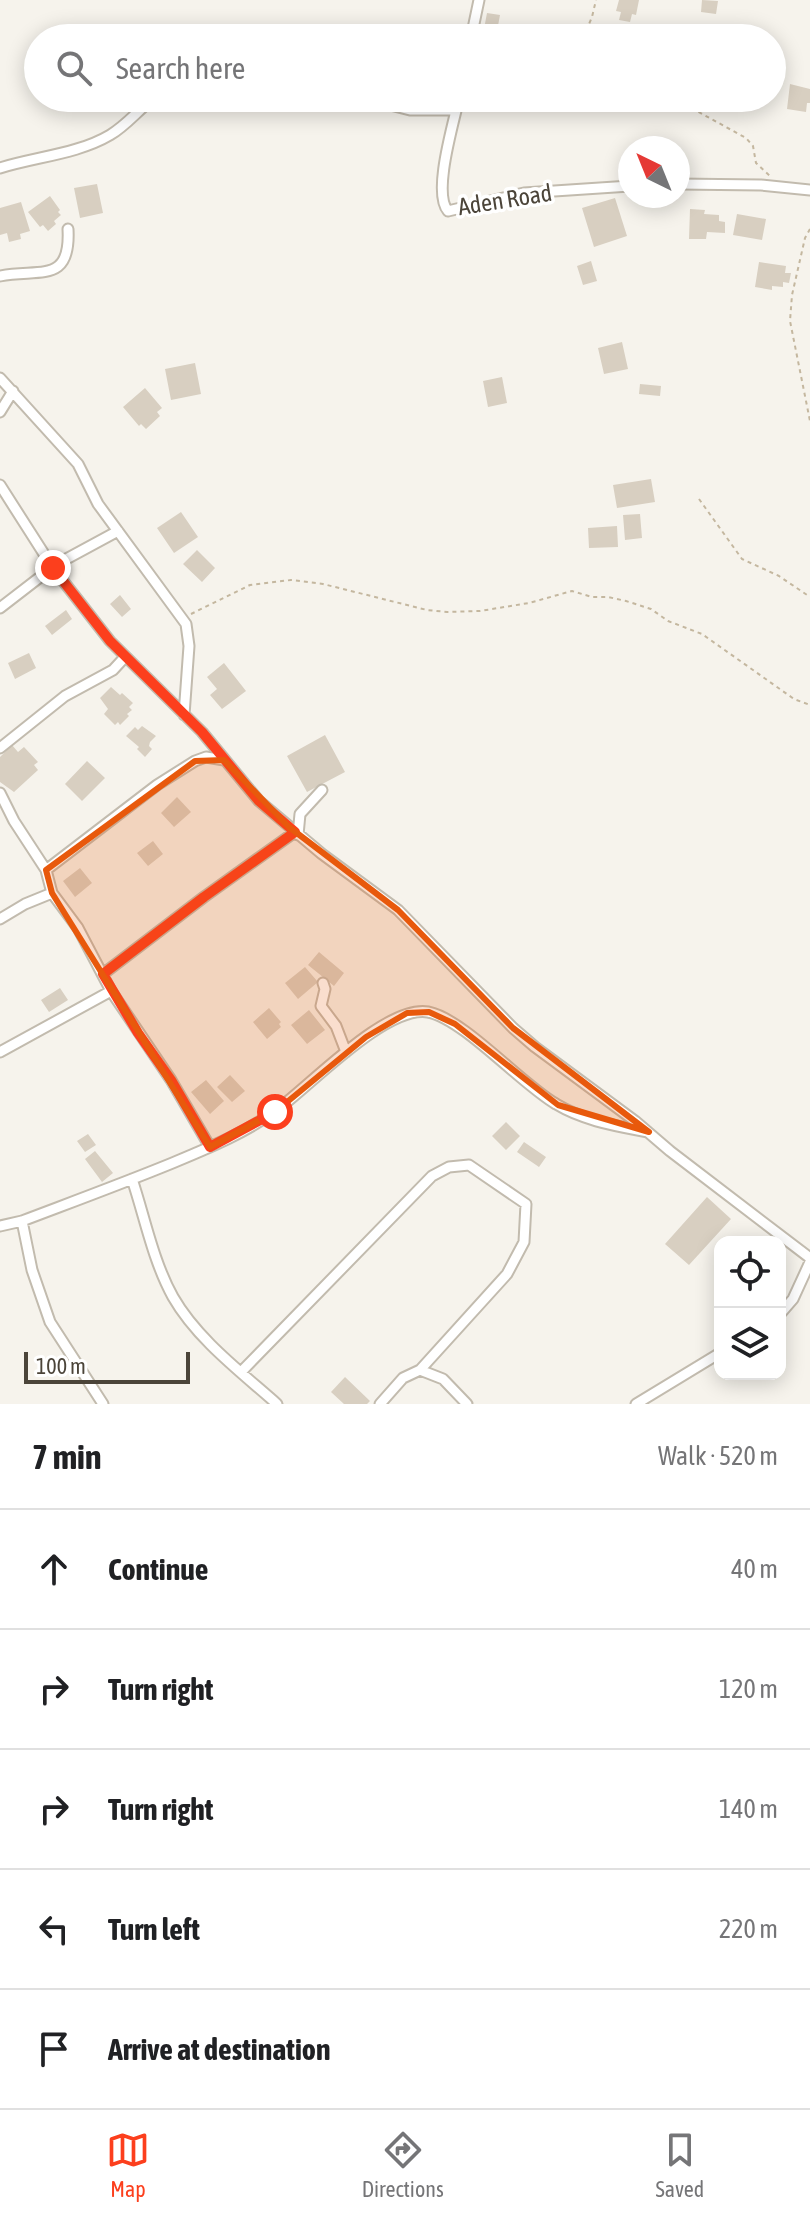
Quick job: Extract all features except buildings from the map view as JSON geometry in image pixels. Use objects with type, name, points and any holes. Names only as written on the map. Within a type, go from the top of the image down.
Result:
[{"type":"street","points":[[474,24],[479,0]]},
{"type":"street","points":[[0,168],[88,145],[107,136],[139,112]]},
{"type":"street","name":"Aden Road","points":[[456,112],[442,180],[442,200],[448,211],[524,193],[618,187]]},
{"type":"street","points":[[690,184],[810,190]]},
{"type":"street","points":[[0,276],[42,273],[59,265],[67,257],[68,229]]},
{"type":"street","points":[[0,378],[78,464],[98,504],[186,624],[189,646],[184,715]]},
{"type":"street","points":[[0,412],[13,391]]},
{"type":"street","points":[[0,485],[53,568],[125,657],[184,715],[259,801],[297,834],[398,910],[535,1047],[649,1132],[810,1260],[793,1299],[785,1308]]},
{"type":"street","points":[[0,608],[53,568],[118,531]]},
{"type":"street","points":[[0,748],[65,696],[113,670],[125,657]]},
{"type":"street","points":[[46,870],[157,785],[195,761],[206,757],[224,760]]},
{"type":"street","points":[[103,974],[204,897],[297,834],[300,814],[322,790]]},
{"type":"street","points":[[0,793],[46,870],[52,893],[78,928],[111,991],[171,1080],[210,1147]]},
{"type":"street","points":[[0,919],[52,893]]},
{"type":"street","points":[[323,983],[325,989],[321,1006],[336,1026],[346,1052]]},
{"type":"street","points":[[0,1052],[111,991]]},
{"type":"street","points":[[0,1226],[22,1221],[210,1147],[275,1112],[346,1052],[407,1013],[429,1012],[455,1024],[537,1092],[558,1105],[585,1118],[649,1132]]},
{"type":"street","points":[[241,1372],[432,1176],[449,1167],[469,1165],[526,1204],[524,1242],[507,1274],[420,1370],[403,1378],[380,1404]]},
{"type":"street","points":[[132,1179],[159,1265],[173,1297],[194,1326],[277,1404]]},
{"type":"street","points":[[22,1221],[32,1270],[50,1322],[103,1404]]},
{"type":"street","points":[[636,1404],[714,1357]]},
{"type":"street","points":[[420,1370],[443,1379],[467,1404]]},
{"type":"path","points":[[588,24],[596,0]]},
{"type":"path","points":[[699,112],[746,138],[753,146],[756,163],[783,187]]},
{"type":"path","points":[[810,229],[805,238],[792,295],[790,321],[810,421]]},
{"type":"path","points":[[699,499],[742,559],[779,576],[810,597]]},
{"type":"path","points":[[183,620],[250,585],[291,580],[323,584],[427,610],[447,612],[480,611],[529,603],[572,591],[651,609],[668,621],[702,634],[794,699],[810,705]]},
{"type":"highlighted area","points":[[224,760],[289,827],[398,910],[513,1028],[649,1132],[558,1105],[455,1024],[429,1012],[407,1013],[366,1037],[275,1112],[210,1147],[52,893],[46,870],[195,761]]},
{"type":"route","points":[[53,568],[68,583],[110,641],[202,732],[259,801],[295,832],[103,974],[210,1147],[275,1112]]}]
